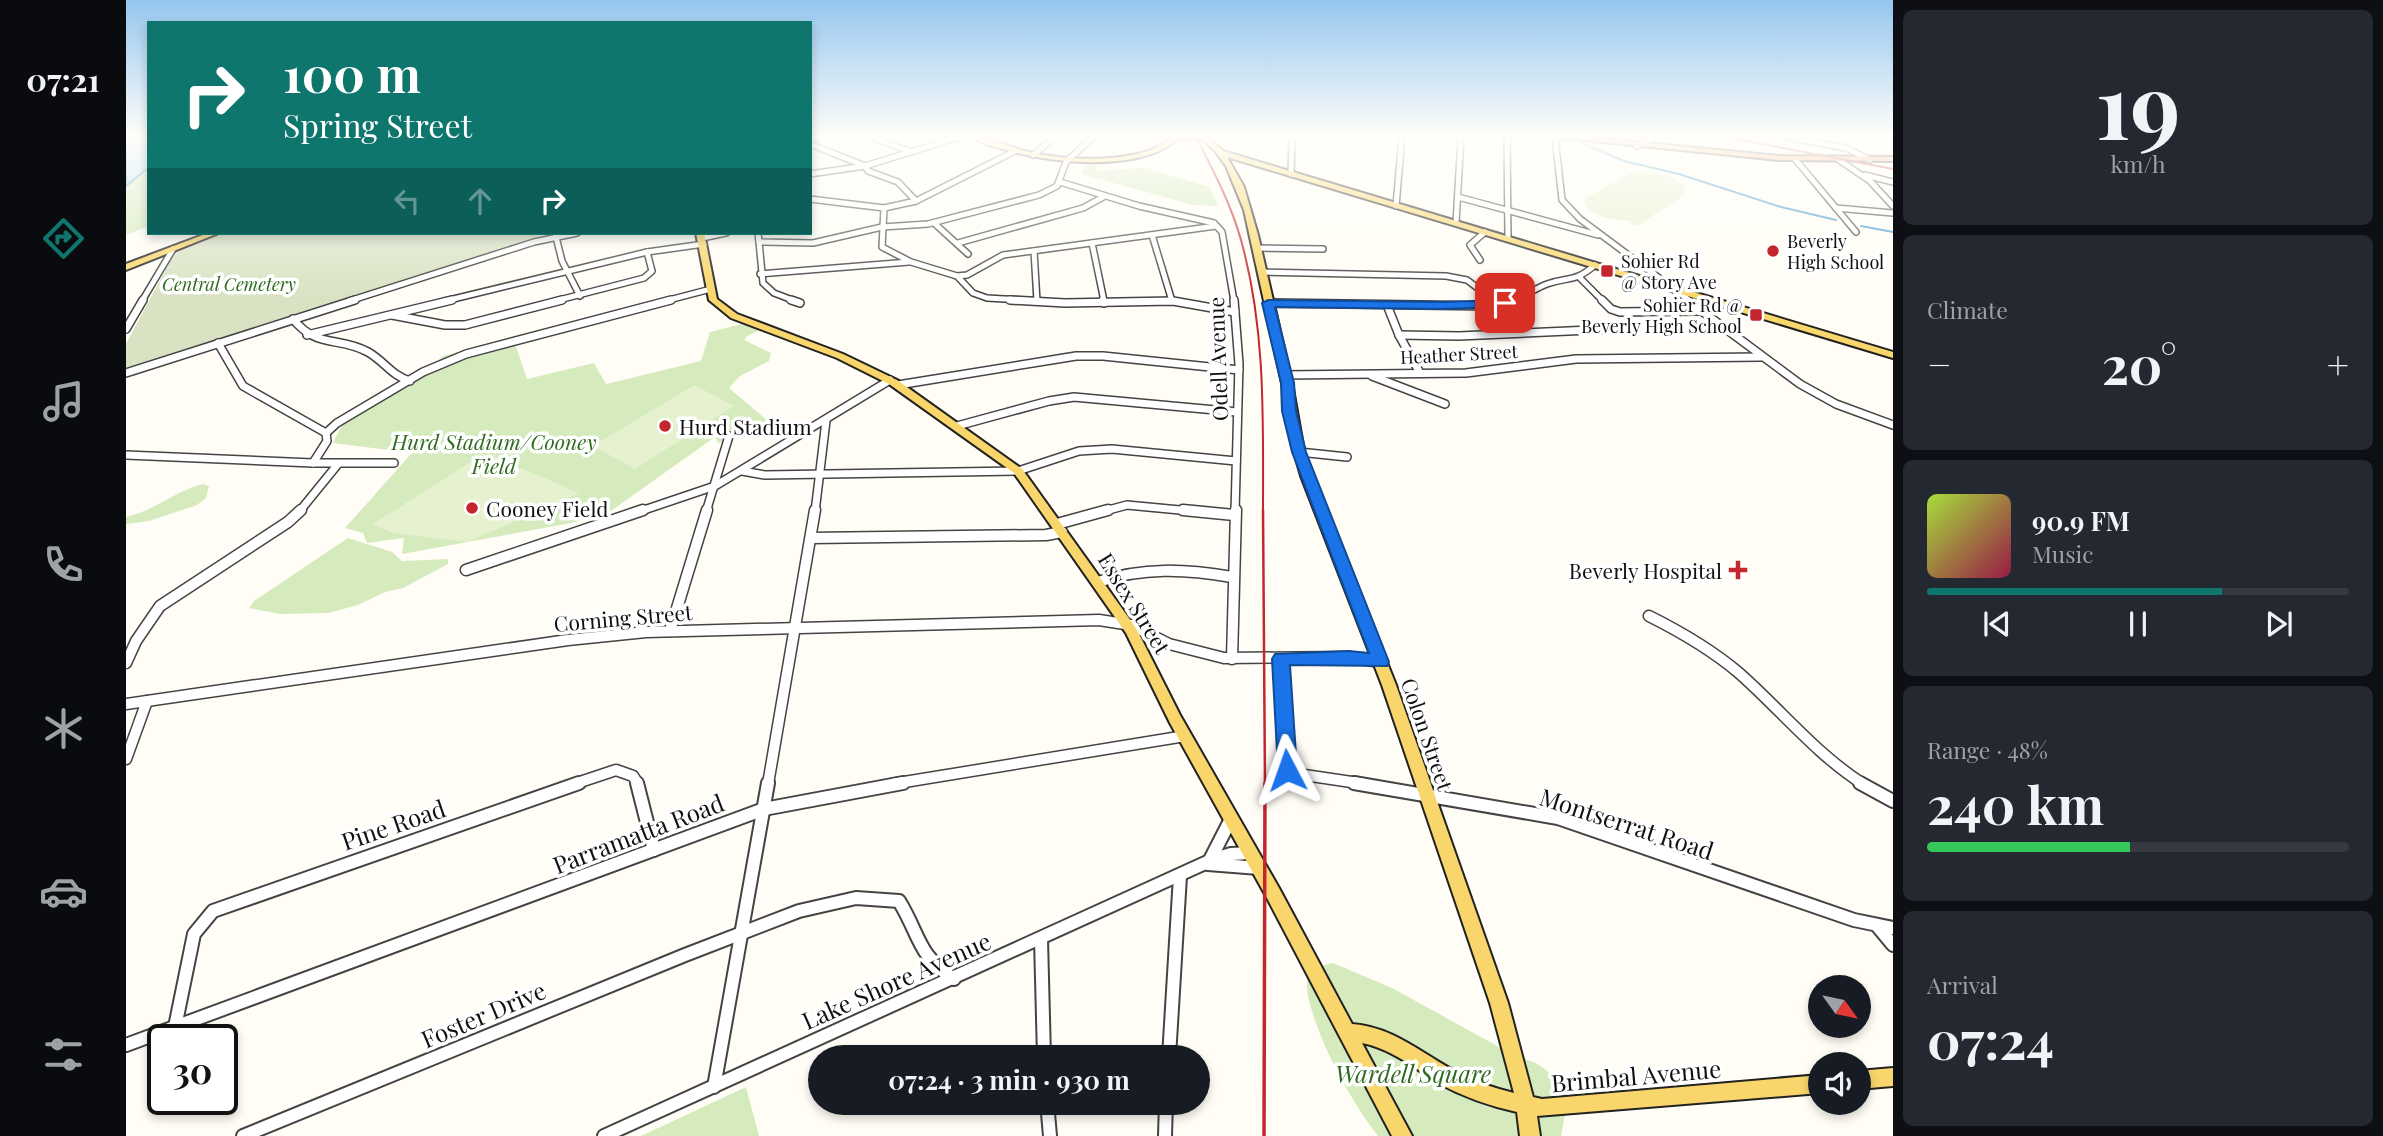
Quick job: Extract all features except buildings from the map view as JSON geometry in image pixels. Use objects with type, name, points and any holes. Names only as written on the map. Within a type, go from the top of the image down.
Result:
[{"type":"main road","name":"Colon Street","points":[[1241,190],[1285,375],[1289,411],[1299,452],[1381,662],[1523,1081],[1530,1136]]},
{"type":"main road","points":[[1344,190],[1893,355]]},
{"type":"main road","points":[[173,249],[183,235]]},
{"type":"main road","points":[[126,267],[210,235]]},
{"type":"main road","points":[[702,238],[711,289]]},
{"type":"main road","points":[[1634,277],[1647,274],[1648,271]]},
{"type":"main road","name":"Essex Street","points":[[711,289],[718,306],[734,316],[841,356],[894,382],[1018,471],[1126,623],[1402,1136]]},
{"type":"main road","points":[[1690,303],[1695,299],[1706,299]]},
{"type":"main road","name":"Brimbal Avenue","points":[[1347,1033],[1367,1032],[1382,1037],[1464,1086],[1497,1099],[1542,1108],[1808,1085]]},
{"type":"main road","points":[[1871,1079],[1893,1076]]},
{"type":"street","points":[[907,190],[916,201]]},
{"type":"street","points":[[812,198],[884,208],[916,201],[937,190]]},
{"type":"street","points":[[759,242],[813,243],[882,227],[934,223],[1052,190]]},
{"type":"street","points":[[1086,190],[1218,225]]},
{"type":"street","points":[[1396,206],[1397,190]]},
{"type":"street","points":[[1456,223],[1458,190]]},
{"type":"street","points":[[1507,239],[1508,190]]},
{"type":"street","points":[[1561,190],[1562,200],[1580,219],[1761,357],[1819,396],[1893,425]]},
{"type":"street","points":[[1821,190],[1856,232]]},
{"type":"street","points":[[1877,190],[1893,206]]},
{"type":"street","points":[[958,243],[1083,208],[1105,196]]},
{"type":"street","points":[[1458,197],[1603,237]]},
{"type":"street","points":[[884,208],[882,247],[911,262],[957,276],[967,275],[996,258],[1218,225]]},
{"type":"street","points":[[1836,208],[1893,213]]},
{"type":"street","points":[[934,223],[968,254]]},
{"type":"street","name":"Odell Avenue","points":[[1218,225],[1232,278],[1239,370],[1232,659]]},
{"type":"street","points":[[1480,260],[1470,245],[1485,232]]},
{"type":"street","points":[[126,373],[555,235],[580,296]]},
{"type":"street","points":[[758,235],[760,283],[767,291],[800,303]]},
{"type":"street","points":[[1152,235],[1172,301]]},
{"type":"street","points":[[307,335],[702,238]]},
{"type":"street","points":[[1092,243],[1104,303]]},
{"type":"street","points":[[1256,248],[1323,249]]},
{"type":"street","points":[[126,328],[173,249]]},
{"type":"street","points":[[1034,251],[1037,301]]},
{"type":"street","points":[[390,314],[445,325],[465,325],[580,296],[649,275],[652,271],[647,252]]},
{"type":"street","points":[[760,274],[911,262]]},
{"type":"street","points":[[1268,303],[1499,304],[1525,297],[1547,284],[1580,278],[1595,265]]},
{"type":"street","points":[[1261,272],[1447,276],[1467,280],[1499,304]]},
{"type":"street","points":[[957,276],[979,296],[1104,303],[1172,301],[1235,312]]},
{"type":"street","points":[[1580,278],[1611,309],[1620,312],[1700,310]]},
{"type":"street","points":[[326,433],[337,423],[432,368],[467,354],[711,289]]},
{"type":"street","points":[[1387,305],[1399,335],[1420,373]]},
{"type":"street","points":[[293,319],[307,335],[320,342],[367,352],[397,376],[410,381]]},
{"type":"street","points":[[1399,335],[1459,336],[1614,330]]},
{"type":"street","points":[[218,343],[243,386],[326,433]]},
{"type":"street","points":[[466,569],[715,486],[894,382],[1076,356],[1102,356],[1239,370]]},
{"type":"street","name":"Heather Street","points":[[1285,375],[1466,373],[1576,359],[1761,357]]},
{"type":"street","points":[[1368,374],[1445,404]]},
{"type":"street","points":[[957,426],[1049,401],[1074,397],[1237,412]]},
{"type":"street","points":[[714,1087],[796,628],[821,475],[826,421]]},
{"type":"street","points":[[313,463],[327,441],[326,433]]},
{"type":"street","points":[[670,631],[729,436]]},
{"type":"street","points":[[742,471],[765,475],[1018,471],[1079,451],[1112,449],[1236,461]]},
{"type":"street","points":[[1299,452],[1346,457]]},
{"type":"street","points":[[126,454],[338,464],[394,463]]},
{"type":"street","points":[[126,663],[136,641],[160,606],[288,522],[305,506],[338,464]]},
{"type":"street","points":[[811,538],[1046,535],[1128,505],[1234,515]]},
{"type":"street","points":[[1098,582],[1121,573],[1158,567],[1233,577]]},
{"type":"street","points":[[1649,616],[1711,650],[1777,709],[1827,761],[1847,776],[1893,801]]},
{"type":"street","name":"Corning Street","points":[[126,704],[568,640],[670,631],[1099,620],[1126,623]]},
{"type":"street","points":[[1126,623],[1169,644],[1232,659],[1349,657],[1381,662]]},
{"type":"street","name":"Montserrat Road","points":[[1281,659],[1287,770],[1291,773],[1558,818],[1626,840],[1719,876],[1878,927],[1893,928]]},
{"type":"street","points":[[126,760],[147,701]]},
{"type":"street","name":"Parramatta Road","points":[[183,1024],[764,809],[863,789],[1185,736]]},
{"type":"street","name":"Pine Road","points":[[176,1024],[194,934],[213,911],[234,901],[616,770],[633,776],[640,788],[653,850]]},
{"type":"street","points":[[1206,864],[1217,849],[1231,819]]},
{"type":"street","name":"Lake Shore Avenue","points":[[604,1136],[1228,852],[1250,853]]},
{"type":"street","name":"Lake Shore Avenue","points":[[1206,864],[1234,864],[1259,868]]},
{"type":"street","points":[[1169,1045],[1180,876]]},
{"type":"street","name":"Foster Drive","points":[[243,1136],[742,935],[799,909],[863,896],[899,901],[916,935],[920,951],[938,970],[954,979]]},
{"type":"street","points":[[1878,927],[1893,945]]},
{"type":"street","points":[[1041,939],[1044,1045]]},
{"type":"street","name":"Parramatta Road","points":[[126,1045],[147,1037]]},
{"type":"street","points":[[1048,1115],[1050,1136]]},
{"type":"street","points":[[1165,1136],[1166,1115]]},
{"type":"green space","points":[[126,190],[147,190],[147,227],[126,235]]},
{"type":"green space","points":[[1139,190],[1211,190],[1218,206],[1193,205]]},
{"type":"green space","points":[[1600,190],[1685,190],[1684,195],[1637,226],[1630,224],[1632,221],[1598,215],[1584,202],[1587,197]]},
{"type":"green space","name":"Central Cemetery","points":[[218,235],[542,235],[126,371],[126,344],[175,252]]},
{"type":"green space","name":"Hurd Stadium/Cooney Field","points":[[750,322],[764,328],[744,340],[771,353],[769,361],[740,376],[729,388],[775,427],[718,443],[715,437],[608,513],[571,523],[402,554],[404,538],[367,543],[363,533],[345,528],[412,453],[333,443],[342,425],[341,417],[433,365],[443,356],[513,338],[527,379],[594,363],[606,384],[701,361],[710,332]]},
{"type":"green space","name":"Hurd Stadium","points":[[694,385],[734,406],[635,469],[593,446]]},
{"type":"green space","name":"Cooney Field","points":[[490,455],[579,493],[467,542],[393,533],[373,524],[479,457]]},
{"type":"green space","points":[[203,484],[209,486],[206,498],[197,505],[149,521],[126,524],[126,517]]},
{"type":"green space","points":[[348,538],[392,552],[402,561],[448,559],[448,564],[403,588],[328,613],[280,614],[249,608],[254,601]]},
{"type":"green space","name":"Wardell Square","points":[[1333,963],[1392,988],[1547,1071],[1569,1093],[1561,1136],[1378,1136],[1336,1069],[1319,1032],[1308,996],[1308,969]]},
{"type":"green space","points":[[746,1087],[759,1136],[641,1136]]},
{"type":"waterway","points":[[1728,190],[1781,207],[1836,220]]},
{"type":"waterway","points":[[1861,226],[1893,232]]},
{"type":"railway","points":[[1222,190],[1241,240],[1255,307],[1261,375],[1263,510]]},
{"type":"railway","points":[[1263,510],[1265,784]]},
{"type":"railway","points":[[1264,1136],[1265,784]]},
{"type":"place","name":"Beverly High School","points":[[1773,251]]},
{"type":"place","name":"Sohier Rd @ Story Ave","points":[[1607,271]]},
{"type":"place","name":"Sohier Rd @ Beverly High School","points":[[1756,315]]},
{"type":"place","name":"Hurd Stadium","points":[[665,426]]},
{"type":"place","name":"Cooney Field","points":[[472,508]]},
{"type":"place","name":"Beverly Hospital","points":[[1738,570]]},
{"type":"route","points":[[1287,770],[1281,659],[1349,657],[1381,662],[1299,452],[1289,411],[1287,383],[1268,303],[1442,306],[1494,306],[1505,303]]}]
